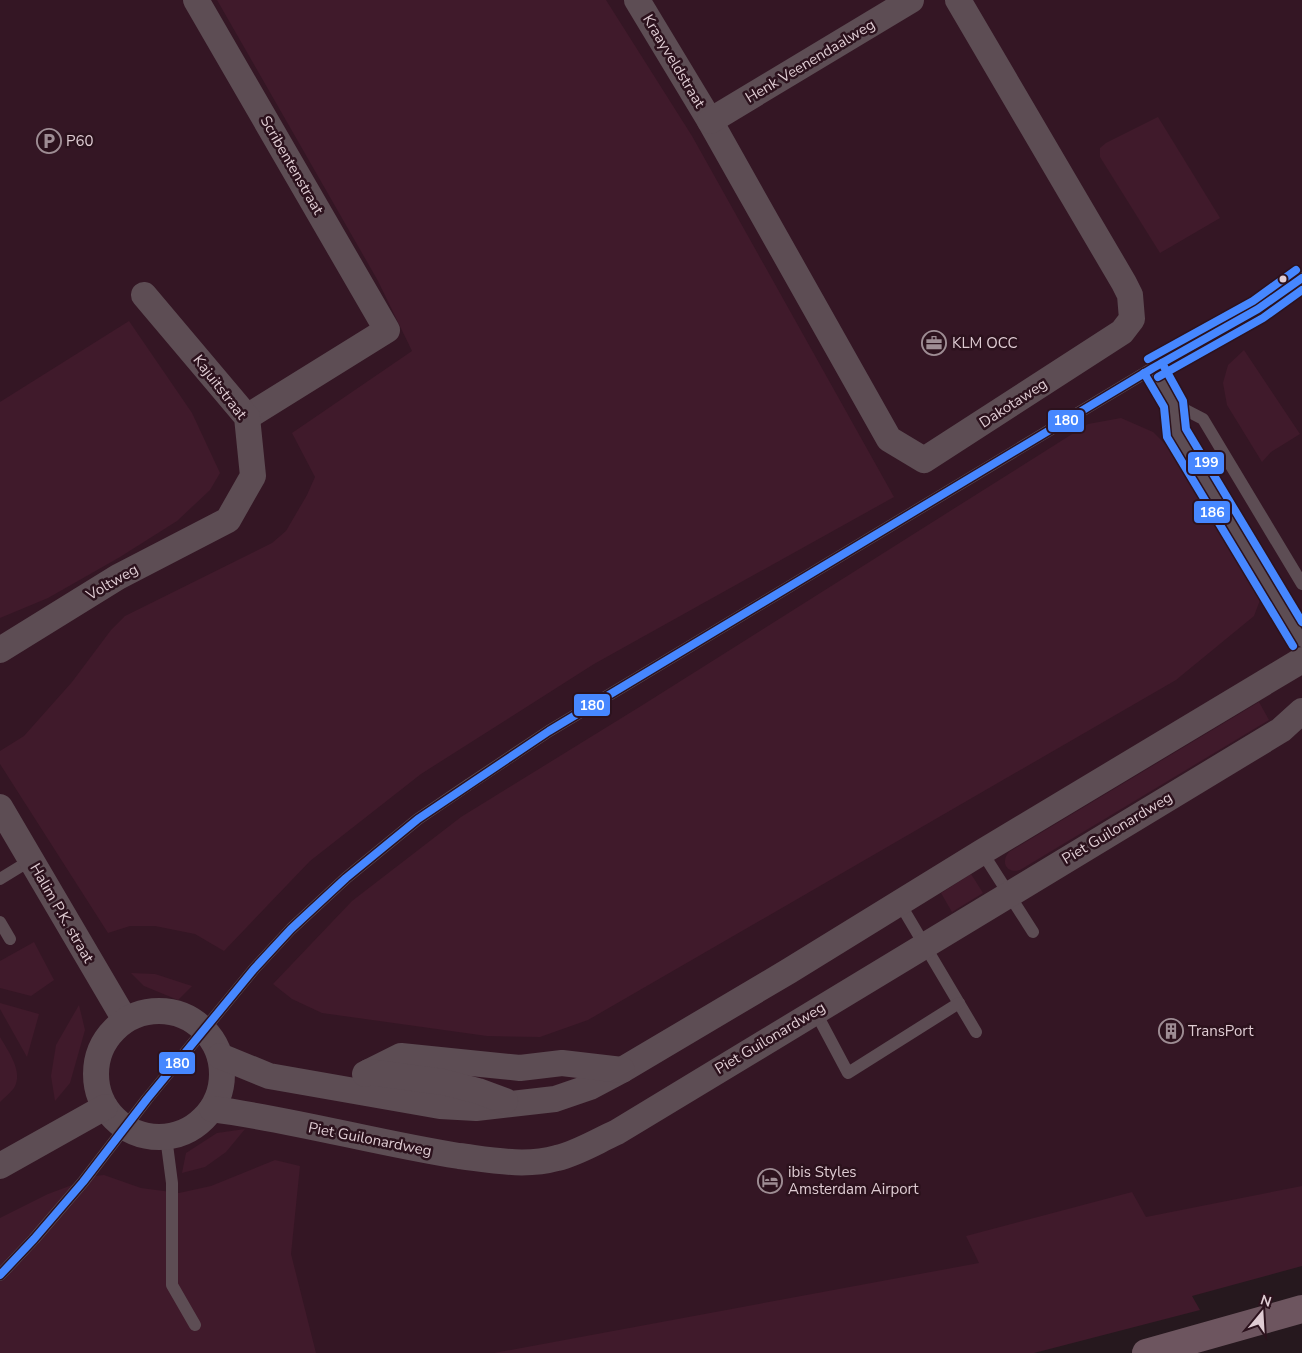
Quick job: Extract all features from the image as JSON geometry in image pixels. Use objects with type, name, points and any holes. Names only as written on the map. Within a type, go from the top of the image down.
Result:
[{"type":"main road","points":[[1146,1353],[1302,1309]]},
{"type":"street","name":"Scribentenstraat","points":[[196,0],[387,330],[248,417]]},
{"type":"street","name":"Kraayveldstraat","points":[[637,0],[710,121]]},
{"type":"street","name":"Henk Veenendaalweg","points":[[710,121],[911,0]]},
{"type":"street","name":"Dakotaweg","points":[[710,121],[889,439],[924,460],[1122,332],[1132,319],[1130,295],[1124,283],[958,0]]},
{"type":"street","name":"Kajuitstraat","points":[[144,295],[248,417],[254,476],[228,520]]},
{"type":"street","name":"Voltweg","points":[[0,650],[118,577],[228,520]]},
{"type":"street","points":[[220,1056],[269,1076],[440,1106],[476,1108],[513,1104],[555,1098],[590,1087],[789,971],[898,902],[1302,660]]},
{"type":"street","name":"Piet Guilonardweg","points":[[212,1109],[259,1115],[305,1127],[432,1152],[500,1162],[528,1163],[557,1159],[616,1132],[924,945],[1291,729],[1302,711]]},
{"type":"street","name":"Halim P.K. straat","points":[[0,807],[125,1020]]},
{"type":"street","points":[[170,1011],[192,1020],[210,1035],[220,1056],[222,1084],[212,1109],[199,1123],[183,1132],[166,1136],[142,1135],[121,1124],[105,1107],[96,1084],[97,1060],[107,1037],[125,1020],[146,1012],[170,1011]]},
{"type":"street","points":[[335,1087],[401,1056],[520,1068],[562,1062],[622,1070]]},
{"type":"street","points":[[369,1072],[443,1082],[513,1104]]},
{"type":"street","points":[[0,1166],[105,1107]]},
{"type":"lane","points":[[0,1275],[84,1182],[147,1099],[254,969],[291,929],[346,878],[418,819],[549,731],[1153,368],[1258,309],[1302,278]]},
{"type":"lane","points":[[1153,368],[1174,404],[1176,432],[1302,641]]},
{"type":"lane","points":[[1174,404],[1203,419],[1302,584]]},
{"type":"lane","points":[[982,852],[1033,932]]},
{"type":"lane","points":[[0,879],[31,860]]},
{"type":"lane","points":[[898,902],[976,1032]]},
{"type":"lane","points":[[0,922],[10,939]]},
{"type":"lane","points":[[814,1011],[848,1072],[959,1003]]},
{"type":"lane","points":[[166,1136],[172,1183],[172,1285],[195,1325]]},
{"type":"shaded area","points":[[0,0],[1302,0],[1302,1236],[638,1353],[0,1353]]},
{"type":"shaded area","points":[[217,0],[606,0],[692,136],[894,497],[594,664],[421,774],[310,861],[224,951],[195,934],[155,926],[130,926],[108,933],[0,764],[0,751],[24,736],[72,682],[111,630],[125,616],[272,543],[286,531],[315,477],[292,433],[412,351],[378,281]]},
{"type":"shaded area","points":[[1158,117],[1220,218],[1160,253],[1100,157],[1100,148],[1106,143]]},
{"type":"shaded area","points":[[129,321],[192,413],[220,473],[210,490],[177,521],[120,557],[48,598],[0,618],[0,402]]},
{"type":"shaded area","points":[[1244,350],[1300,434],[1271,452],[1262,462],[1227,405],[1223,383],[1228,365]]},
{"type":"shaded area","points":[[1121,418],[1153,432],[1177,456],[1262,595],[1254,616],[1176,680],[588,1020],[540,1037],[487,1036],[322,1013],[292,999],[273,984],[352,901],[461,817],[641,706],[1088,424]]},
{"type":"shaded area","points":[[1259,702],[1269,720],[1020,870],[1008,869],[1006,866],[1005,860],[1009,852]]},
{"type":"shaded area","points":[[971,874],[983,893],[952,912],[941,893]]},
{"type":"shaded area","points":[[34,942],[54,980],[31,996],[0,988],[0,961]]},
{"type":"shaded area","points":[[131,973],[155,974],[192,986],[178,1000],[144,986]]},
{"type":"shaded area","points":[[0,1003],[39,1014],[27,1057],[0,1009]]},
{"type":"shaded area","points":[[79,1005],[85,1030],[70,1083],[55,1101],[51,1076],[56,1045]]},
{"type":"shaded area","points":[[0,1037],[14,1062],[17,1082],[14,1088],[0,1102]]},
{"type":"shaded area","points":[[245,1129],[226,1152],[205,1167],[182,1173],[186,1153],[217,1133]]},
{"type":"shaded area","points":[[275,1160],[300,1166],[291,1254],[316,1353],[0,1353],[0,1218],[86,1177],[104,1175],[141,1188],[179,1193],[211,1186]]},
{"type":"shaded area","points":[[1302,1186],[1302,1266],[1192,1296],[1200,1310],[1034,1353],[494,1353],[979,1263],[966,1236],[1132,1192],[1146,1217]]},
{"type":"transit line","name":"199","points":[[1148,359],[1253,301],[1296,270]]},
{"type":"transit line","name":"180","points":[[0,1275],[83,1182],[147,1099],[254,969],[291,929],[346,878],[418,819],[549,731],[1153,368],[1258,309],[1302,278]]},
{"type":"transit line","name":"186","points":[[1158,377],[1263,318],[1302,290]]},
{"type":"transit line","name":"199","points":[[1162,363],[1183,401],[1186,429],[1302,622]]},
{"type":"transit line","name":"186","points":[[1144,373],[1164,407],[1167,437],[1293,646]]},
{"type":"place","name":"P60","points":[[49,141]]},
{"type":"place","name":"KLM OCC","points":[[934,343]]},
{"type":"place","name":"TransPort","points":[[1171,1031]]},
{"type":"place","name":"ibis Styles Amsterdam Airport","points":[[770,1181]]}]
